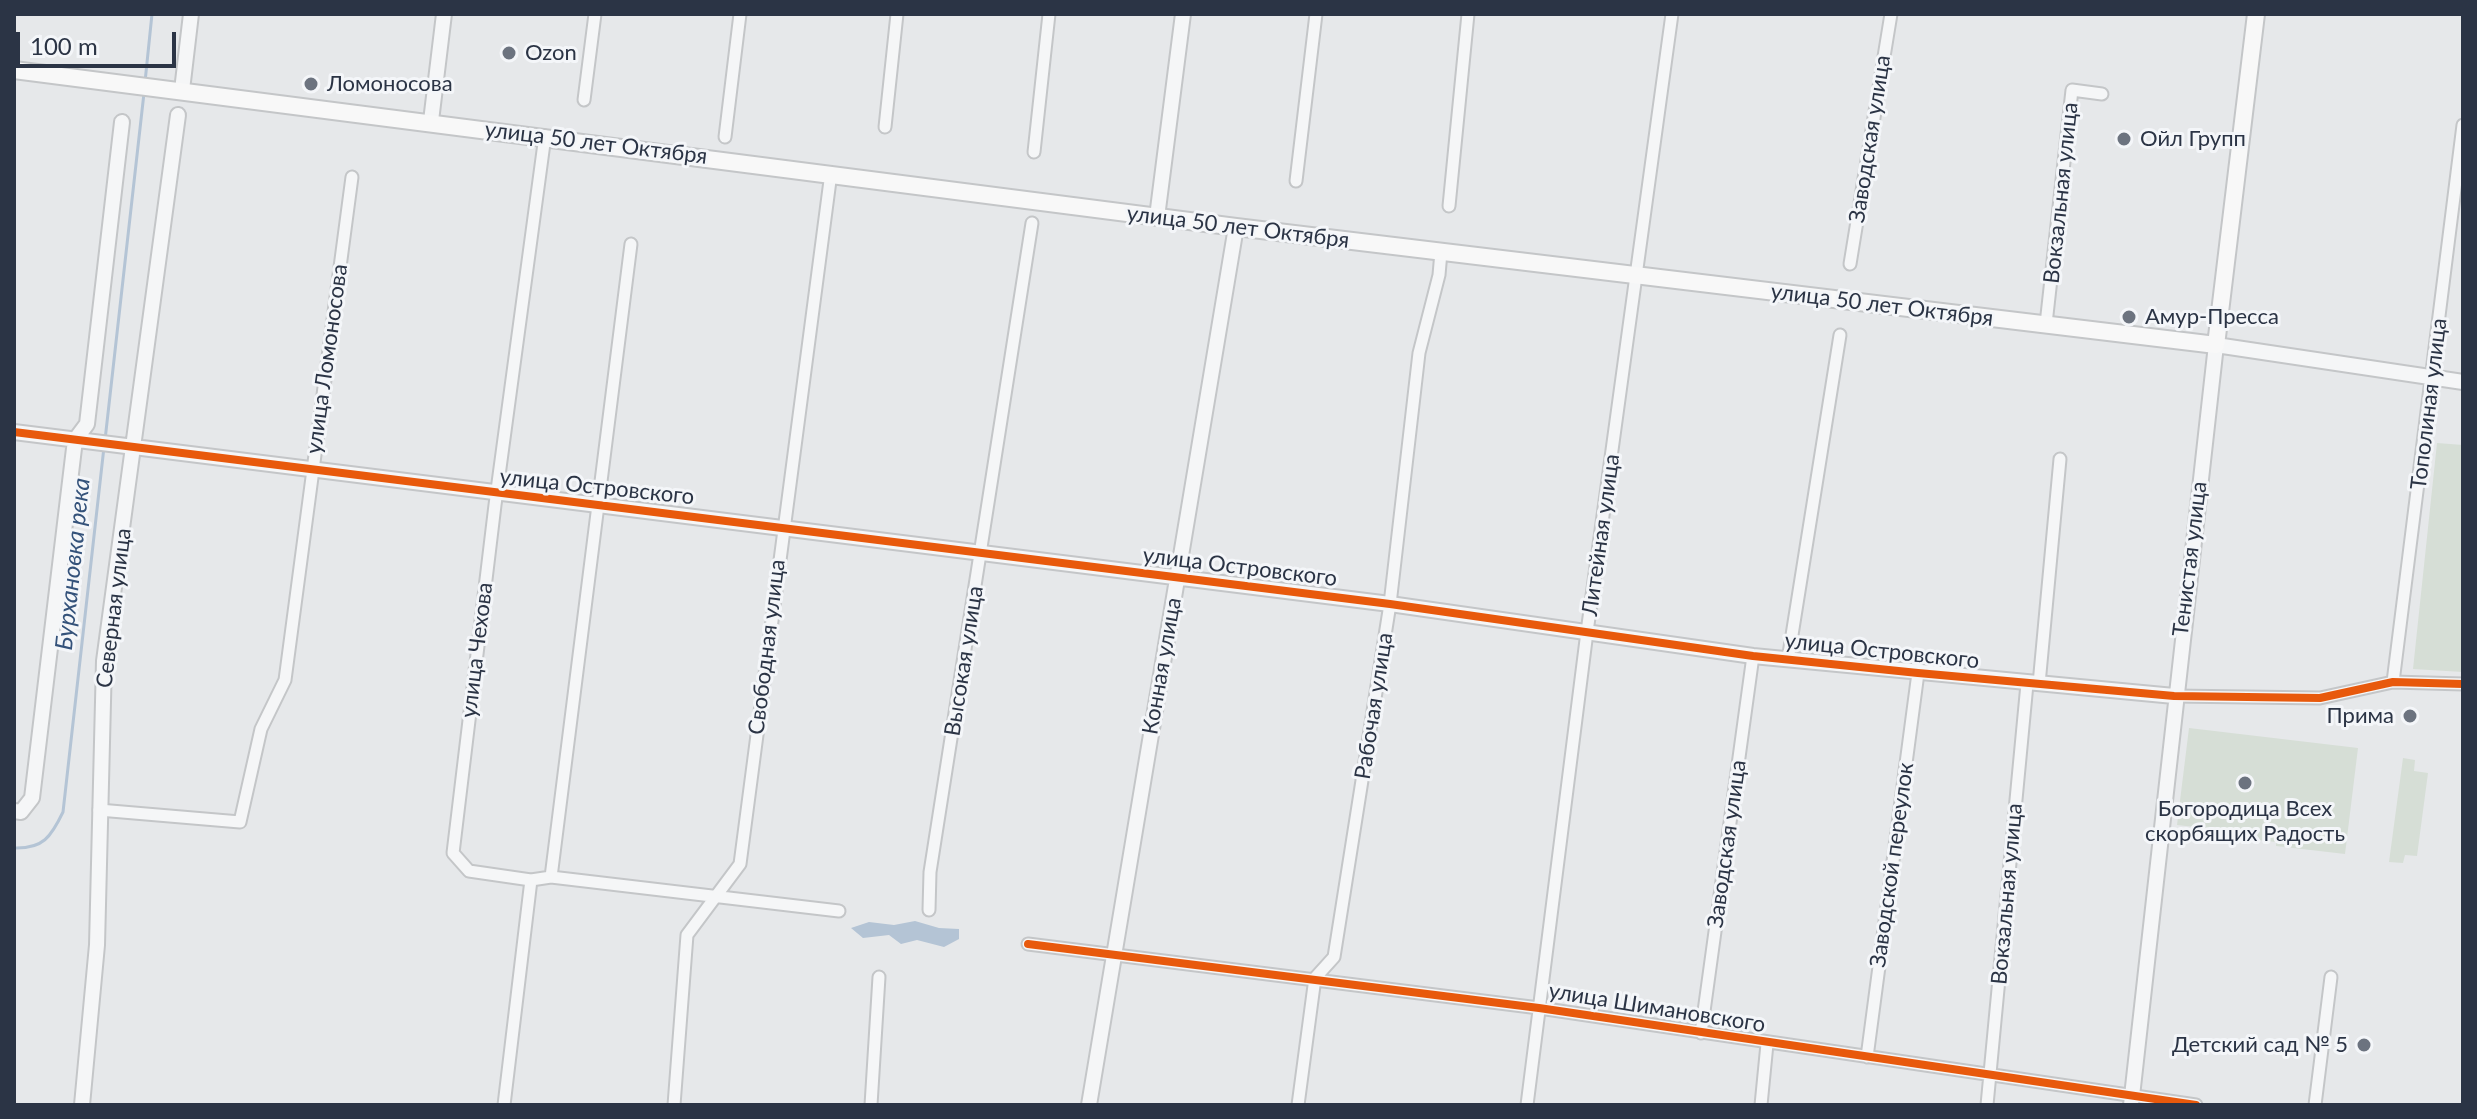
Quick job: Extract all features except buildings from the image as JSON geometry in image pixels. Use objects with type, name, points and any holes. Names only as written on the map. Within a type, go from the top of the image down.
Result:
[{"type":"main road","name":"Тенистая улица","points":[[2216,345],[2256,14]]},
{"type":"main road","name":"улица 50 лет Октября","points":[[14,70],[431,121],[1236,227],[2216,345]]},
{"type":"street","points":[[182,90],[191,14]]},
{"type":"street","points":[[431,121],[444,14]]},
{"type":"street","points":[[584,100],[595,14]]},
{"type":"street","points":[[725,137],[740,14]]},
{"type":"street","points":[[885,127],[897,14]]},
{"type":"street","points":[[1034,152],[1049,14]]},
{"type":"street","points":[[1157,217],[1183,14]]},
{"type":"street","points":[[1296,181],[1316,14]]},
{"type":"street","points":[[1449,206],[1468,14]]},
{"type":"street","name":"Литейная улица","points":[[1527,1105],[1587,632],[1639,276],[1672,14]]},
{"type":"street","name":"Заводская улица","points":[[1850,264],[1891,14]]},
{"type":"street","name":"Вокзальная улица","points":[[2046,324],[2072,90],[2102,94]]},
{"type":"street","name":"Северная улица","points":[[82,1105],[97,945],[104,661],[178,115]]},
{"type":"street","points":[[18,812],[32,798],[80,441],[87,424],[122,122]]},
{"type":"street","name":"Тополиная улица","points":[[2393,682],[2463,125]]},
{"type":"street","name":"улица Чехова","points":[[545,136],[496,494],[453,853],[469,871],[531,880],[551,877],[839,911]]},
{"type":"street","name":"Свободная улица","points":[[674,1105],[687,935],[713,896],[740,864],[831,173]]},
{"type":"street","name":"улица Ломоносова","points":[[99,810],[240,822],[261,729],[285,680],[352,177]]},
{"type":"street","name":"Высокая улица","points":[[929,910],[930,872],[1032,223]]},
{"type":"street","name":"Конная улица","points":[[1089,1105],[1111,956],[1236,227]]},
{"type":"street","points":[[551,877],[631,244]]},
{"type":"street","name":"Рабочая улица","points":[[1298,1105],[1315,978],[1334,957],[1390,604],[1419,353],[1439,275],[1441,252]]},
{"type":"street","points":[[1788,660],[1840,335]]},
{"type":"street","name":"улица 50 лет Октября","points":[[2216,345],[2463,382]]},
{"type":"street","name":"Тенистая улица","points":[[2132,1100],[2174,696],[2216,345]]},
{"type":"street","name":"улица Островского","points":[[14,432],[1390,604],[1788,660],[2174,696],[2320,698],[2393,682],[2463,684]]},
{"type":"street","name":"Вокзальная улица","points":[[1987,1105],[2060,459]]},
{"type":"street","name":"Заводская улица","points":[[1701,1033],[1753,656]]},
{"type":"street","name":"Заводской переулок","points":[[1867,1057],[1918,673]]},
{"type":"street","points":[[504,1105],[531,880]]},
{"type":"street","name":"улица Шимановского","points":[[1028,944],[1539,1008],[1990,1075],[2132,1100],[2196,1105]]},
{"type":"street","points":[[871,1105],[879,977]]},
{"type":"street","points":[[2315,1105],[2331,977]]},
{"type":"street","points":[[1761,1105],[1767,1044]]},
{"type":"shaded area","points":[[2437,443],[2463,445],[2463,672],[2413,669]]},
{"type":"shaded area","points":[[2189,728],[2358,748],[2345,854],[2276,846],[2276,842],[2249,839],[2249,833],[2177,825]]},
{"type":"shaded area","points":[[2403,758],[2415,760],[2414,771],[2428,773],[2417,856],[2405,855],[2403,863],[2389,862]]},
{"type":"water","points":[[915,921],[939,928],[959,929],[959,939],[944,947],[917,940],[901,944],[889,935],[863,938],[851,928],[869,922],[894,925]]},
{"type":"waterway","name":"Бурхановка река","points":[[145,82],[152,14]]},
{"type":"waterway","name":"Бурхановка река","points":[[105,440],[144,93]]},
{"type":"waterway","name":"Бурхановка река","points":[[14,848],[32,846],[45,840],[63,812],[104,447]]},
{"type":"cycle path","points":[[14,432],[1390,604],[1753,656],[1918,673],[2174,696],[2320,698],[2393,682],[2463,684]]},
{"type":"cycle path","points":[[1028,944],[1539,1008],[2196,1105]]},
{"type":"place","name":"Ozon","points":[[509,53]]},
{"type":"place","name":"Ломоносова","points":[[311,84]]},
{"type":"place","name":"Ойл Групп","points":[[2124,139]]},
{"type":"place","name":"Амур-Пресса","points":[[2129,317]]},
{"type":"place","name":"Прима","points":[[2410,716]]},
{"type":"place","name":"Богородица Всех скорбящих Радость","points":[[2245,783]]},
{"type":"place","name":"Детский сад № 5","points":[[2364,1045]]}]
